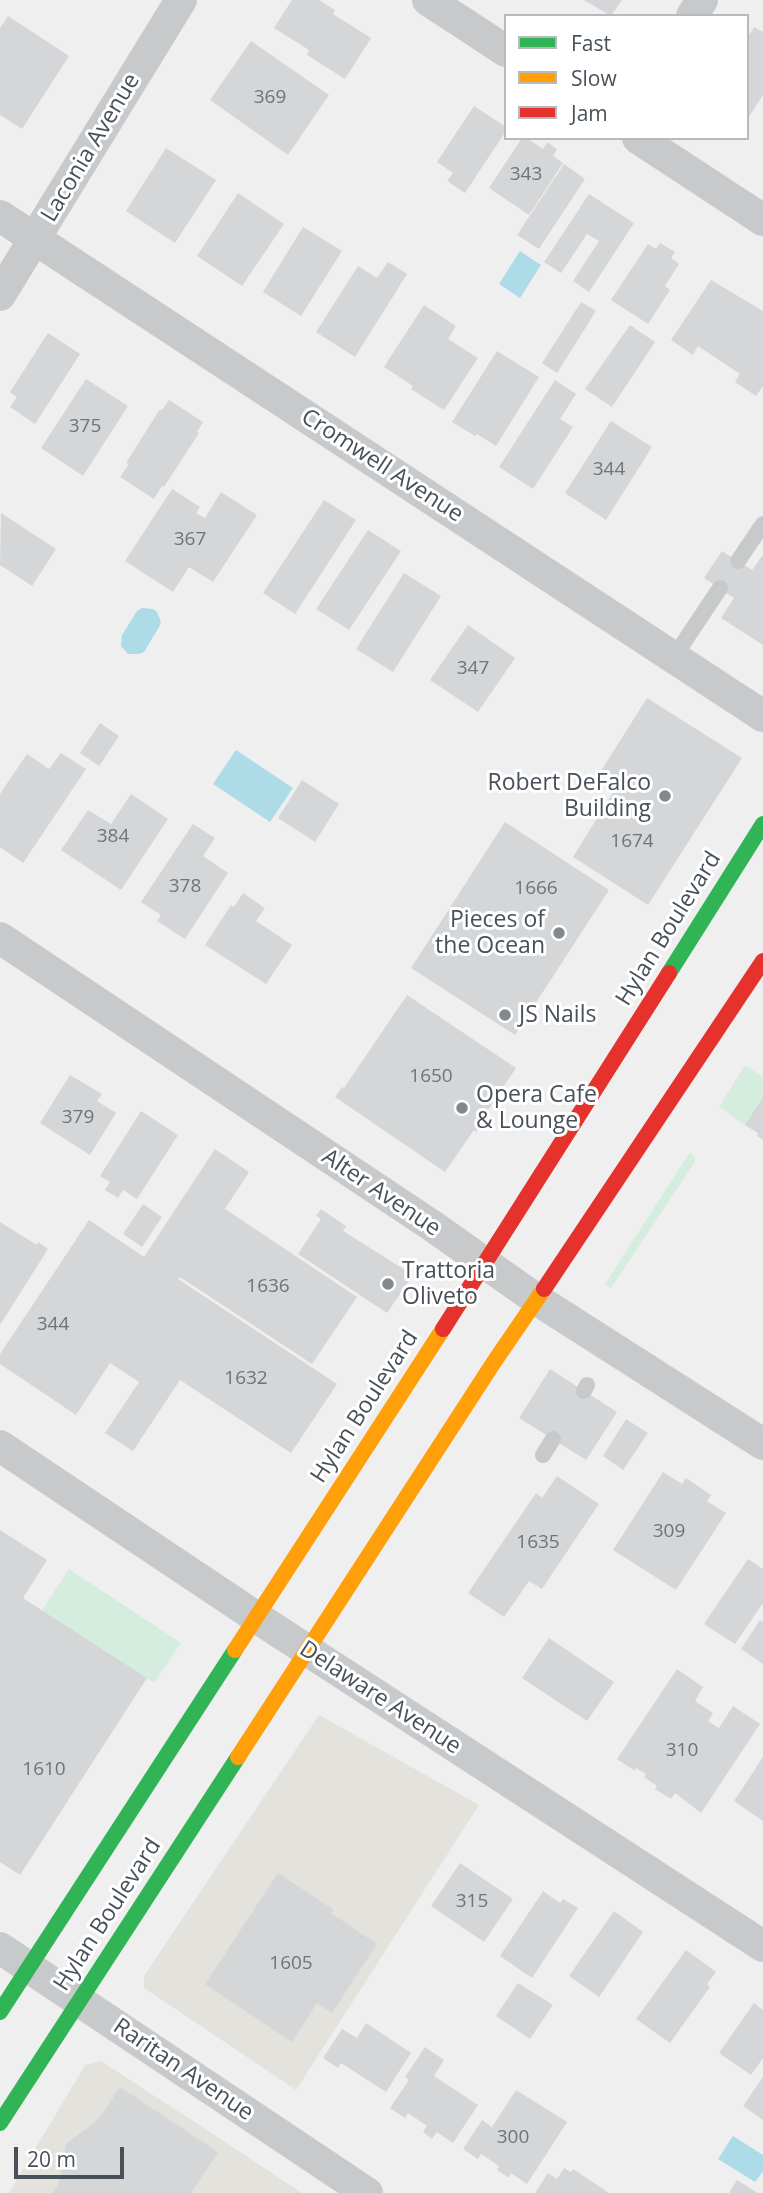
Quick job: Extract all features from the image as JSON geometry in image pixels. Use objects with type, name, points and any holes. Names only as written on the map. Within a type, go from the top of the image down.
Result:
[{"type":"main road","name":"Hylan Boulevard","points":[[0,2012],[485,1264],[763,824]]},
{"type":"main road","name":"Hylan Boulevard","points":[[0,2123],[536,1299],[613,1189],[763,961]]},
{"type":"street","name":"Laconia Avenue","points":[[0,295],[181,0]]},
{"type":"street","points":[[428,0],[504,50]]},
{"type":"street","points":[[641,140],[763,220]]},
{"type":"street","name":"Cromwell Avenue","points":[[0,216],[763,716]]},
{"type":"street","name":"Alter Avenue","points":[[0,938],[536,1299],[763,1444]]},
{"type":"street","name":"Delaware Avenue","points":[[0,1446],[256,1617],[763,1946]]},
{"type":"street","name":"Raritan Avenue","points":[[0,1948],[367,2193]]},
{"type":"lane","points":[[738,561],[763,524]]},
{"type":"lane","points":[[674,657],[720,589]]},
{"type":"lane","points":[[543,1455],[553,1439]]},
{"type":"shaded area","points":[[319,1715],[479,1805],[296,2090],[144,1988],[144,1976]]},
{"type":"shaded area","points":[[101,2061],[302,2193],[9,2193],[85,2065]]},
{"type":"green space","points":[[745,1065],[763,1077],[763,1097],[745,1125],[719,1107]]},
{"type":"green space","points":[[690,1152],[695,1157],[695,1162],[611,1288],[605,1284]]},
{"type":"green space","points":[[69,1569],[181,1643],[154,1683],[42,1610]]},
{"type":"water","points":[[520,251],[541,265],[520,298],[499,284]]},
{"type":"water","points":[[142,608],[153,609],[161,622],[144,652],[128,654],[121,646],[122,635],[137,611]]},
{"type":"water","points":[[236,750],[293,788],[270,822],[213,784]]},
{"type":"water","points":[[733,2136],[763,2155],[763,2171],[755,2182],[718,2159]]},
{"type":"building","points":[[292,0],[319,0],[335,10],[333,14],[371,38],[345,79],[307,55],[309,50],[274,28]]},
{"type":"building","points":[[584,0],[622,0],[612,14],[608,14]]},
{"type":"building","points":[[8,16],[69,56],[22,129],[0,115],[0,28]]},
{"type":"building","points":[[754,27],[763,32],[763,95],[749,117],[749,35]]},
{"type":"building","points":[[251,41],[329,95],[288,155],[210,100]]},
{"type":"building","points":[[474,106],[504,126],[504,134],[465,193],[447,181],[453,173],[437,162]]},
{"type":"building","points":[[521,140],[530,140],[543,149],[547,142],[557,149],[553,156],[563,163],[529,215],[489,188]]},
{"type":"building","points":[[166,148],[216,180],[175,243],[126,211]]},
{"type":"building","points":[[564,164],[585,179],[539,249],[517,235]]},
{"type":"building","points":[[238,193],[284,224],[242,286],[197,256]]},
{"type":"building","points":[[589,194],[634,223],[589,292],[573,281],[599,241],[587,234],[561,273],[544,262]]},
{"type":"building","points":[[303,227],[342,251],[301,316],[263,292]]},
{"type":"building","points":[[660,243],[675,252],[671,258],[679,264],[665,286],[670,290],[648,324],[611,300],[648,244],[656,249]]},
{"type":"building","points":[[388,262],[407,274],[355,357],[316,332],[358,266],[377,278]]},
{"type":"building","points":[[711,280],[763,311],[763,386],[756,396],[735,382],[740,374],[698,346],[693,355],[671,340]]},
{"type":"building","points":[[581,302],[596,311],[557,373],[542,363]]},
{"type":"building","points":[[424,305],[456,326],[448,339],[478,358],[444,410],[411,389],[413,386],[384,367]]},
{"type":"building","points":[[630,325],[655,342],[612,407],[585,389]]},
{"type":"building","points":[[48,333],[80,354],[35,424],[10,407],[17,397],[10,392]]},
{"type":"building","points":[[497,351],[539,377],[496,446],[452,422]]},
{"type":"building","points":[[86,379],[128,406],[83,476],[41,448]]},
{"type":"building","points":[[555,380],[576,394],[560,419],[573,427],[533,489],[499,467]]},
{"type":"building","points":[[169,400],[203,422],[197,432],[199,433],[154,499],[120,477],[160,409],[162,410]]},
{"type":"building","points":[[611,421],[652,447],[606,520],[565,493]]},
{"type":"building","points":[[172,489],[200,507],[196,513],[205,518],[221,492],[257,515],[213,582],[189,567],[173,592],[125,561]]},
{"type":"building","points":[[324,500],[356,520],[295,614],[263,593]]},
{"type":"building","points":[[1,513],[56,549],[32,586],[0,565]]},
{"type":"building","points":[[368,530],[401,551],[349,630],[316,609]]},
{"type":"building","points":[[722,551],[752,570],[763,555],[763,645],[721,618],[734,598],[704,578]]},
{"type":"building","points":[[404,573],[441,596],[393,672],[356,649]]},
{"type":"building","points":[[468,625],[515,658],[478,712],[430,680]]},
{"type":"building","name":"Robert DeFalco Building","points":[[647,698],[742,758],[648,905],[573,857],[617,786],[599,774]]},
{"type":"building","points":[[100,723],[119,736],[99,766],[80,753]]},
{"type":"building","points":[[61,753],[86,769],[23,863],[0,847],[0,794],[27,754],[49,769]]},
{"type":"building","points":[[302,780],[339,804],[315,842],[278,818]]},
{"type":"building","points":[[131,794],[168,819],[121,890],[61,850],[88,810],[111,824]]},
{"type":"building","points":[[505,822],[609,890],[515,1035],[411,968]]},
{"type":"building","points":[[193,824],[215,838],[203,856],[228,873],[185,939],[157,921],[161,915],[141,902]]},
{"type":"building","points":[[243,893],[265,908],[256,921],[292,945],[266,984],[205,945],[231,905],[234,907]]},
{"type":"building","points":[[407,995],[516,1068],[487,1111],[490,1113],[476,1132],[474,1130],[445,1172],[335,1097],[342,1087],[344,1088]]},
{"type":"building","points":[[70,1075],[102,1094],[97,1101],[116,1113],[90,1155],[40,1123]]},
{"type":"building","points":[[763,1097],[763,1140],[757,1136],[758,1133],[745,1125]]},
{"type":"building","points":[[141,1111],[178,1135],[137,1199],[123,1190],[118,1198],[105,1190],[110,1182],[100,1176]]},
{"type":"building","points":[[215,1149],[249,1172],[225,1209],[357,1297],[312,1364],[180,1277],[178,1279],[337,1384],[291,1453],[180,1380],[133,1451],[105,1433],[139,1382],[110,1363],[76,1415],[0,1364],[0,1354],[89,1220],[144,1257]]},
{"type":"building","points":[[143,1204],[162,1217],[142,1247],[123,1234]]},
{"type":"building","points":[[321,1209],[346,1226],[343,1231],[413,1275],[387,1313],[298,1254],[321,1219],[316,1216]]},
{"type":"building","points":[[0,1222],[48,1249],[0,1325]]},
{"type":"building","points":[[550,1369],[617,1412],[586,1460],[519,1418]]},
{"type":"building","points":[[626,1419],[648,1433],[623,1470],[603,1456]]},
{"type":"building","points":[[663,1472],[682,1484],[686,1478],[711,1495],[707,1501],[726,1513],[676,1590],[613,1550]]},
{"type":"building","points":[[557,1476],[599,1504],[542,1589],[529,1581],[504,1617],[468,1593],[536,1493],[542,1498]]},
{"type":"building","points":[[0,1530],[47,1560],[23,1598],[147,1678],[20,1875],[0,1862]]},
{"type":"building","points":[[748,1559],[763,1569],[763,1603],[735,1644],[704,1624]]},
{"type":"building","points":[[760,1620],[763,1622],[763,1664],[741,1649]]},
{"type":"building","points":[[549,1638],[614,1682],[587,1721],[522,1678]]},
{"type":"building","points":[[677,1669],[703,1687],[695,1701],[713,1713],[708,1721],[719,1728],[733,1706],[760,1724],[701,1813],[675,1793],[671,1799],[655,1789],[657,1786],[644,1777],[646,1774],[636,1768],[635,1771],[617,1759]]},
{"type":"building","points":[[763,1757],[763,1821],[734,1801]]},
{"type":"building","points":[[460,1863],[513,1899],[484,1942],[431,1906]]},
{"type":"building","points":[[278,1873],[334,1910],[331,1913],[377,1944],[332,2013],[317,2003],[292,2042],[205,1984]]},
{"type":"building","points":[[543,1891],[560,1903],[563,1899],[578,1908],[532,1978],[500,1956]]},
{"type":"building","points":[[614,1911],[643,1932],[599,1997],[569,1976]]},
{"type":"building","points":[[686,1950],[716,1972],[707,1984],[710,1987],[670,2043],[636,2019]]},
{"type":"building","points":[[518,1983],[553,2005],[530,2039],[496,2016]]},
{"type":"building","points":[[754,2003],[763,2010],[763,2058],[751,2075],[719,2053]]},
{"type":"building","points":[[366,2023],[411,2053],[386,2092],[341,2063],[338,2068],[323,2058],[342,2029],[357,2038]]},
{"type":"building","points":[[425,2047],[444,2060],[434,2076],[478,2105],[453,2143],[437,2132],[432,2139],[423,2132],[427,2126],[408,2113],[405,2118],[390,2108],[409,2080],[405,2077]]},
{"type":"building","points":[[763,2077],[763,2120],[743,2106]]},
{"type":"building","points":[[120,2087],[218,2152],[191,2193],[52,2193],[59,2183],[66,2144],[98,2120]]},
{"type":"building","points":[[516,2090],[567,2122],[527,2184],[511,2173],[509,2178],[497,2170],[499,2166],[481,2154],[478,2159],[463,2149],[482,2120],[492,2127]]},
{"type":"building","points":[[564,2168],[571,2172],[573,2169],[609,2193],[535,2193],[548,2173],[557,2179]]},
{"type":"building","points":[[737,2180],[758,2193],[729,2193]]},
{"type":"traffic: fast","points":[[669,973],[763,824]]},
{"type":"traffic: fast","points":[[0,2012],[235,1650]]},
{"type":"traffic: fast","points":[[0,2123],[238,1757]]},
{"type":"traffic: slow","points":[[238,1757],[544,1289]]},
{"type":"traffic: slow","points":[[235,1650],[443,1329]]},
{"type":"traffic: jam","points":[[544,1289],[763,961]]},
{"type":"traffic: jam","points":[[443,1329],[669,973]]},
{"type":"place","name":"Robert DeFalco Building","points":[[665,796]]},
{"type":"place","name":"Pieces of the Ocean","points":[[559,933]]},
{"type":"place","name":"JS Nails","points":[[505,1015]]},
{"type":"place","name":"Opera Cafe & Lounge","points":[[462,1108]]},
{"type":"place","name":"Trattoria Oliveto","points":[[388,1284]]}]
